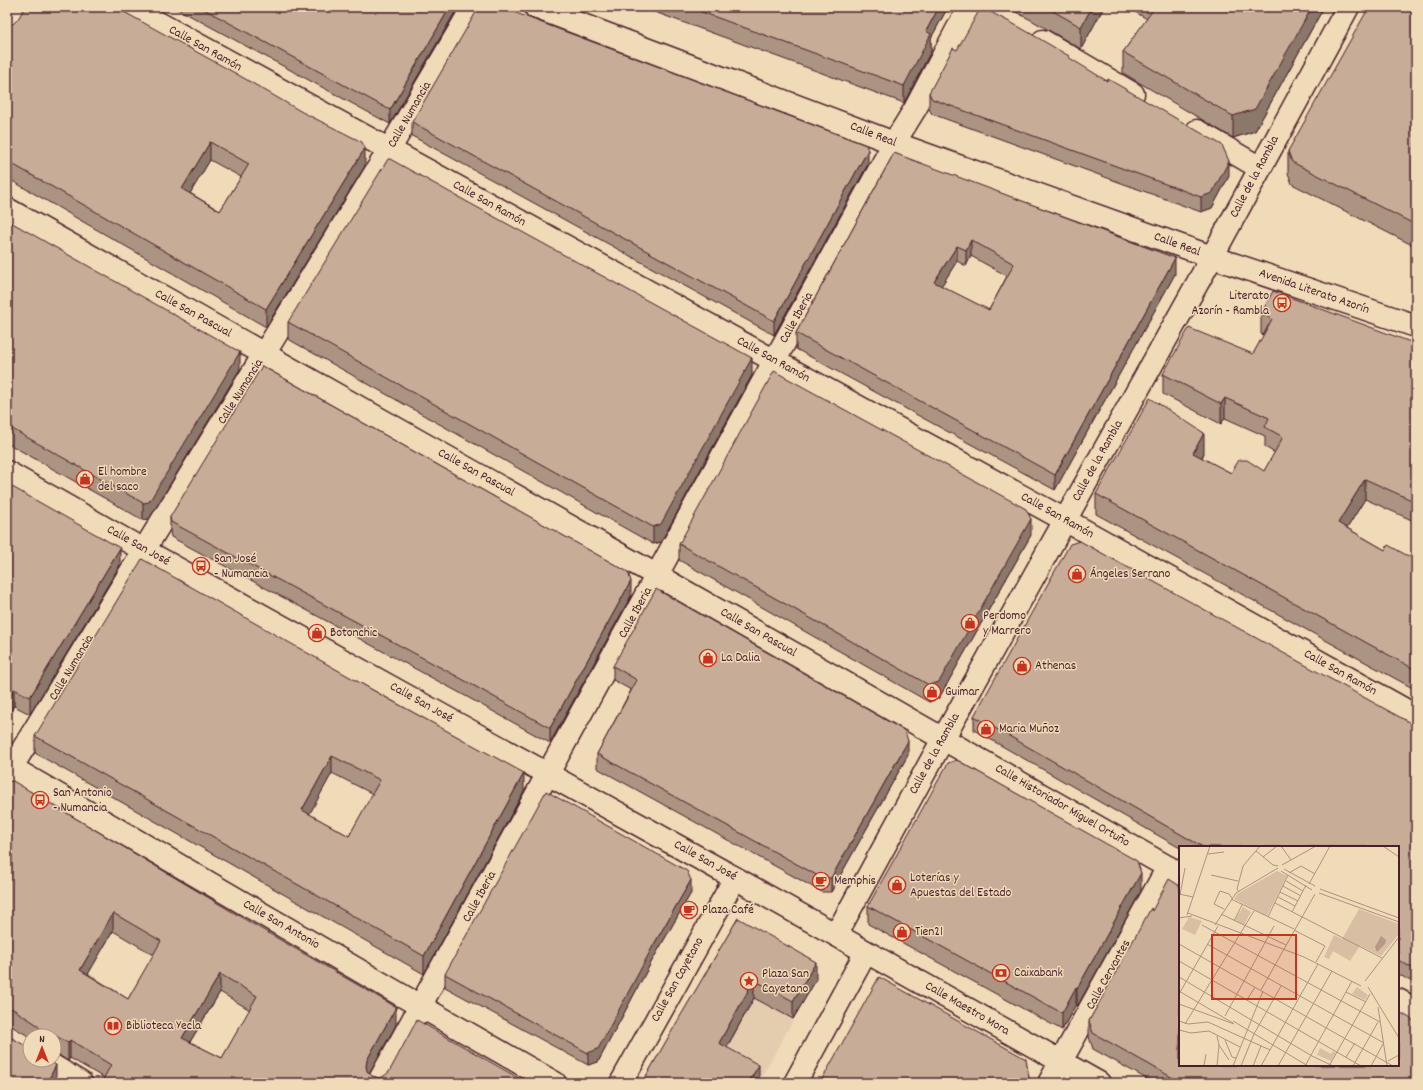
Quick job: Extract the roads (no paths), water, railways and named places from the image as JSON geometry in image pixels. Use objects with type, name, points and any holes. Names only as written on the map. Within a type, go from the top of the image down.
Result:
[{"type":"street","points":[[7,31],[21,7]]},
{"type":"street","name":"Calle San Ramón","points":[[129,7],[1065,520],[1416,716]]},
{"type":"street","name":"Calle Numancia","points":[[8,769],[389,150],[473,7]]},
{"type":"street","name":"Calle Real","points":[[535,7],[894,143],[1212,257]]},
{"type":"street","name":"Calle de la Rambla","points":[[836,935],[943,739],[1212,257],[1348,7]]},
{"type":"street","name":"Calle Iberia","points":[[378,1083],[894,143],[978,8]]},
{"type":"street","points":[[1027,32],[1150,104]]},
{"type":"street","points":[[1178,120],[1260,168]]},
{"type":"street","name":"Calle San Pascual","points":[[7,209],[656,575],[943,739]]},
{"type":"street","name":"Avenida Literato Azorín","points":[[1212,257],[1416,326]]},
{"type":"street","name":"Calle San José","points":[[7,472],[144,550],[548,773],[836,935]]},
{"type":"street","name":"Calle Historiador Miguel Ortuño","points":[[943,739],[1174,871]]},
{"type":"street","name":"Calle San Antonio","points":[[8,769],[555,1083]]},
{"type":"street","name":"Calle Cervantes","points":[[1049,1083],[1174,871]]},
{"type":"street","name":"Calle San Cayetano","points":[[621,1083],[735,878]]},
{"type":"street","name":"Calle Maestro Mora","points":[[836,935],[1099,1083]]},
{"type":"street","points":[[795,1083],[866,952]]},
{"type":"street","points":[[1399,1001],[1416,1010]]},
{"type":"street","points":[[56,1068],[81,1083]]},
{"type":"place","name":"Literato Azorín - Rambla","points":[[1282,303]]},
{"type":"place","name":"El hombre del saco","points":[[85,479]]},
{"type":"place","name":"San José - Numancia","points":[[201,566]]},
{"type":"place","name":"Ángeles Serrano","points":[[1077,574]]},
{"type":"place","name":"Perdomo y Marrero","points":[[970,623]]},
{"type":"place","name":"Botonchic","points":[[317,633]]},
{"type":"place","name":"La Dalia","points":[[708,658]]},
{"type":"place","name":"Athenas","points":[[1022,666]]},
{"type":"place","name":"Guimar","points":[[932,692]]},
{"type":"place","name":"Maria Muñoz","points":[[986,729]]},
{"type":"place","name":"San Antonio - Numancia","points":[[40,800]]},
{"type":"place","name":"Memphis","points":[[821,881]]},
{"type":"place","name":"Loterías y Apuestas del Estado","points":[[897,885]]},
{"type":"place","name":"Plaza Café","points":[[689,910]]},
{"type":"place","name":"Tien21","points":[[902,932]]},
{"type":"place","name":"Caixabank","points":[[1001,973]]},
{"type":"place","name":"Plaza San Cayetano","points":[[749,981]]},
{"type":"place","name":"Biblioteca Yecla","points":[[113,1026]]}]
